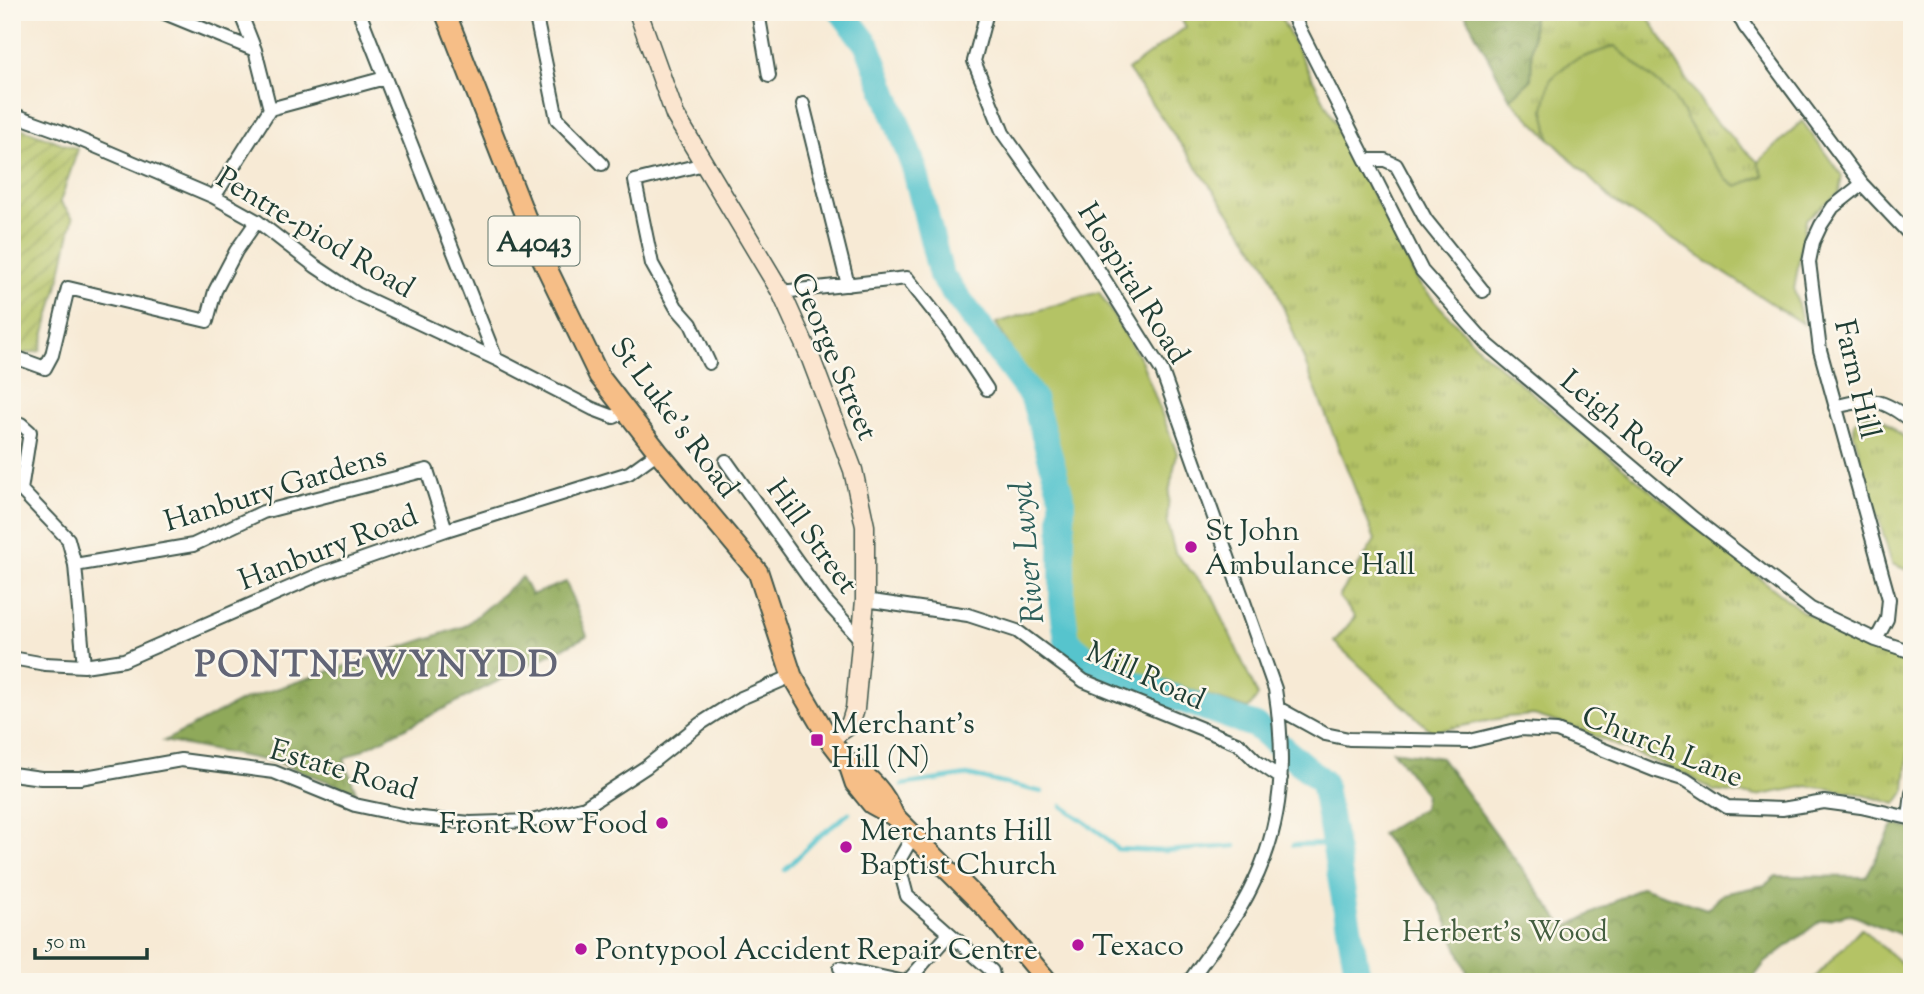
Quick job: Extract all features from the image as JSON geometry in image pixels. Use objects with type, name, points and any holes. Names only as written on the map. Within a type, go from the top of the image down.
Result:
[{"type":"main road","name":"St Luke's Road","points":[[445,12],[540,254],[599,376],[658,453],[758,572],[792,676],[849,765],[855,783],[872,804],[894,816],[986,908],[1048,982]]},
{"type":"main road","name":"George Street","points":[[638,12],[675,115],[781,292],[811,359],[853,470],[866,526],[864,600],[855,709],[850,725],[830,739]]},
{"type":"street","points":[[162,12],[255,50]]},
{"type":"street","points":[[240,12],[255,50],[270,109]]},
{"type":"street","points":[[359,12],[496,359]]},
{"type":"street","points":[[535,12],[557,119],[602,164]]},
{"type":"street","points":[[758,12],[769,76]]},
{"type":"street","name":"Hospital Road","points":[[987,12],[974,61],[1003,133],[1087,252],[1162,371],[1271,677],[1278,714],[1281,756],[1278,813],[1267,852],[1251,889],[1189,982]]},
{"type":"street","name":"Leigh Road","points":[[1290,12],[1422,271],[1487,344],[1693,518],[1811,610],[1876,640],[1912,652]]},
{"type":"street","points":[[1737,12],[1753,38],[1862,184],[1912,237]]},
{"type":"street","points":[[214,197],[270,109],[385,78]]},
{"type":"street","points":[[803,104],[848,285]]},
{"type":"street","name":"Pentre-piod Road","points":[[12,114],[62,132],[214,197],[257,221],[315,266],[357,294],[496,359],[593,409],[614,417],[626,411]]},
{"type":"street","points":[[1366,160],[1385,160],[1396,165],[1426,220],[1483,291]]},
{"type":"street","points":[[704,163],[635,181],[652,264],[676,307],[691,324],[709,363]]},
{"type":"street","name":"Farm Hill","points":[[1862,184],[1833,207],[1813,242],[1809,262],[1820,349],[1889,599],[1887,619],[1876,640]]},
{"type":"street","points":[[12,356],[45,368],[52,355],[68,288],[207,321],[215,290],[236,251],[257,221]]},
{"type":"street","points":[[781,292],[906,278],[946,327],[987,388]]},
{"type":"street","points":[[1835,407],[1855,401],[1873,400],[1892,407],[1912,422]]},
{"type":"street","points":[[12,423],[21,424],[30,432],[17,489],[68,539],[75,565],[84,666]]},
{"type":"street","name":"Hanbury Road","points":[[12,658],[45,664],[84,666],[124,660],[323,573],[446,530],[629,473],[658,453]]},
{"type":"street","name":"Hill Street","points":[[726,461],[824,599],[860,639]]},
{"type":"street","name":"Hanbury Gardens","points":[[75,565],[192,545],[264,512],[427,470],[446,530]]},
{"type":"street","name":"Mill Road","points":[[864,600],[968,615],[1017,631],[1084,681],[1239,744],[1256,761],[1281,778]]},
{"type":"street","name":"Estate Road","points":[[12,774],[41,778],[80,778],[181,760],[274,772],[355,805],[412,817],[470,823],[532,821],[584,807],[646,767],[700,724],[739,699],[792,676]]},
{"type":"street","name":"Church Lane","points":[[1278,714],[1325,734],[1349,739],[1470,741],[1520,729],[1557,730],[1654,770],[1686,780],[1727,807],[1782,809],[1824,802],[1909,818],[1912,793]]},
{"type":"street","points":[[913,836],[898,862],[907,896],[992,971],[995,982]]},
{"type":"street","points":[[840,968],[906,982],[949,934]]},
{"type":"green space","points":[[1177,12],[1278,12],[1420,285],[1481,351],[1803,612],[1865,644],[1900,657],[1910,669],[1912,677],[1912,707],[1905,791],[1896,804],[1852,792],[1808,786],[1756,796],[1714,791],[1687,775],[1573,727],[1534,715],[1507,717],[1432,732],[1334,642],[1355,617],[1339,597],[1375,540],[1267,266],[1128,70],[1186,27]]},
{"type":"green space","points":[[1464,12],[1533,12],[1531,80],[1510,99]]},
{"type":"green space","points":[[1533,12],[1645,12],[1710,116],[1758,162],[1764,175],[1737,186],[1728,181],[1708,156],[1544,109],[1550,139],[1510,99],[1531,80]]},
{"type":"green space","points":[[1615,46],[1673,96],[1708,156],[1728,181],[1737,186],[1764,176],[1758,162],[1802,121],[1842,176],[1839,193],[1806,219],[1794,290],[1803,324],[1612,200],[1550,139],[1544,109],[1550,80],[1570,62]]},
{"type":"green space","points":[[12,125],[78,149],[60,202],[73,218],[40,351],[22,354],[12,351]]},
{"type":"green space","points":[[1099,292],[1141,360],[1177,453],[1169,493],[1167,523],[1175,553],[1212,595],[1258,696],[1248,709],[1093,657],[1075,636],[1066,573],[1070,506],[1051,417],[996,323]]},
{"type":"green space","points":[[1867,414],[1883,420],[1912,444],[1912,572],[1892,564],[1854,435],[1854,423]]},
{"type":"green space","points":[[522,577],[531,595],[566,582],[587,636],[344,759],[356,792],[279,763],[164,741],[243,700],[465,626]]},
{"type":"green space","name":"Herbert's Wood","points":[[1393,751],[1441,758],[1565,928],[1642,887],[1707,909],[1723,894],[1765,885],[1776,876],[1866,877],[1894,824],[1912,829],[1912,939],[1849,914],[1820,921],[1765,963],[1750,982],[1471,982],[1440,905],[1381,834],[1423,808],[1425,794]]},
{"type":"green space","points":[[1861,928],[1912,973],[1912,982],[1811,982]]},
{"type":"waterway","name":"River Lwyd","points":[[842,12],[868,46],[915,170],[941,275],[1033,398],[1062,498],[1062,601],[1067,641],[1105,673],[1256,726],[1323,782],[1359,982]]},
{"type":"waterway","points":[[902,785],[967,775],[1042,792]]},
{"type":"waterway","points":[[1062,806],[1103,835],[1117,849],[1165,851],[1235,846]]},
{"type":"waterway","points":[[785,870],[818,837],[849,813]]},
{"type":"waterway","points":[[1293,845],[1334,844]]},
{"type":"place","name":"St John Ambulance Hall","points":[[1191,547]]},
{"type":"place","name":"Merchant's Hill (N)","points":[[817,740]]},
{"type":"place","name":"Front Row Food","points":[[662,823]]},
{"type":"place","name":"Merchants Hill Baptist Church","points":[[846,847]]},
{"type":"place","name":"Texaco","points":[[1078,945]]},
{"type":"place","name":"Pontypool Accident Repair Centre","points":[[581,949]]},
{"type":"district","name":"PONTNEWYNYDD","points":[[377,663]]}]
